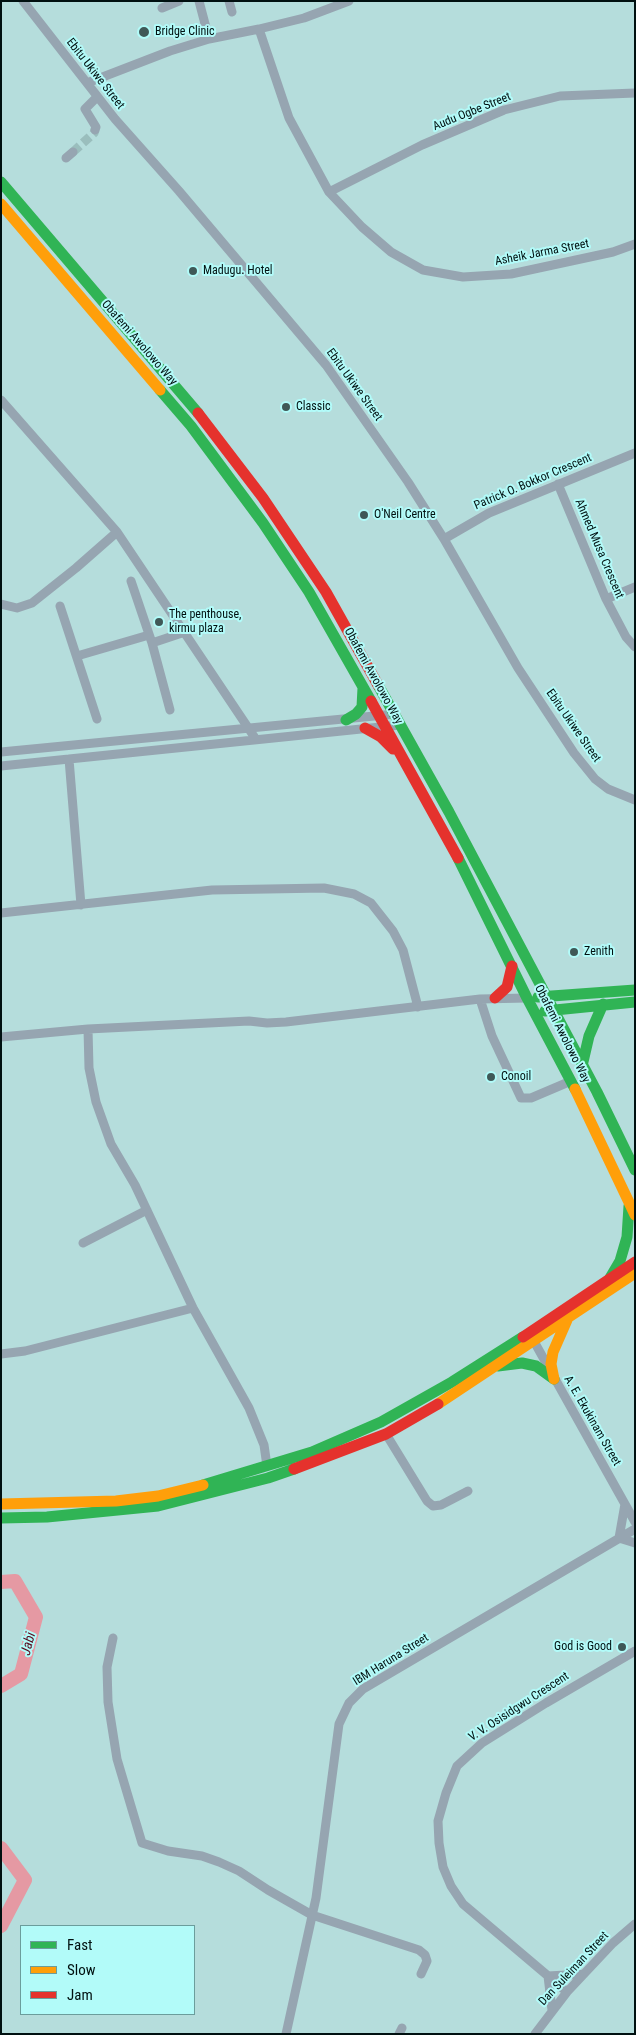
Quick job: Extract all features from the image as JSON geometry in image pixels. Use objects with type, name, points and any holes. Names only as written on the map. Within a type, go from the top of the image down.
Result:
[{"type":"main road","name":"Obafemi Awolowo Way","points":[[1,182],[166,373],[240,466],[326,592],[448,812],[635,1170]]},
{"type":"main road","name":"Obafemi Awolowo Way","points":[[1,204],[152,379],[213,454],[291,564],[362,683],[468,878],[527,998],[571,1080],[635,1215]]},
{"type":"main road","points":[[346,720],[356,714],[362,707],[364,695],[362,683]]},
{"type":"main road","points":[[365,728],[381,737],[409,768]]},
{"type":"main road","points":[[494,998],[507,987],[512,966]]},
{"type":"main road","points":[[527,998],[635,990]]},
{"type":"main road","points":[[535,1012],[635,1002]]},
{"type":"main road","points":[[582,1066],[589,1036],[603,1004]]},
{"type":"main road","points":[[611,1284],[627,1237],[629,1201]]},
{"type":"main road","points":[[1,1518],[47,1517],[132,1504],[208,1484],[312,1452],[381,1422],[567,1318],[611,1284],[635,1262]]},
{"type":"main road","points":[[1,1504],[132,1504],[158,1506],[268,1478],[386,1434],[458,1392],[495,1367],[531,1337],[611,1284],[635,1274]]},
{"type":"main road","points":[[611,1284],[635,1284]]},
{"type":"main road","points":[[554,1379],[551,1364],[553,1352],[567,1318]]},
{"type":"main road","points":[[495,1367],[522,1363],[536,1366],[554,1379]]},
{"type":"street","name":"Ebitu Ukiwe Street","points":[[22,1],[97,97],[326,364],[408,482],[444,539],[518,668],[574,753],[608,790],[635,800]]},
{"type":"street","points":[[162,8],[180,1]]},
{"type":"street","points":[[199,1],[209,38]]},
{"type":"street","points":[[229,1],[232,12]]},
{"type":"street","points":[[87,83],[170,50],[209,38],[259,30],[304,18],[349,1]]},
{"type":"street","name":"Asheik Jarma Street","points":[[259,30],[289,118],[329,192],[362,227],[391,252],[423,270],[463,277],[511,274],[614,252],[635,244]]},
{"type":"street","name":"Audu Ogbe Street","points":[[329,192],[422,145],[504,110],[560,96],[635,93]]},
{"type":"street","points":[[95,130],[96,127],[85,109],[97,97]]},
{"type":"street","points":[[1,400],[117,532],[255,738]]},
{"type":"street","name":"Patrick O. Bokkor Crescent","points":[[444,539],[489,513],[635,453]]},
{"type":"street","name":"Ahmed Musa Crescent","points":[[558,484],[606,599],[626,637],[635,647]]},
{"type":"street","points":[[1,604],[17,608],[32,603],[117,532]]},
{"type":"street","points":[[131,581],[151,639],[170,710]]},
{"type":"street","points":[[606,599],[635,587]]},
{"type":"street","points":[[60,606],[96,720]]},
{"type":"street","points":[[77,656],[185,632]]},
{"type":"street","points":[[1,752],[249,730],[380,716],[398,719]]},
{"type":"street","points":[[1,766],[255,738],[386,727],[398,719]]},
{"type":"street","points":[[69,759],[81,904]]},
{"type":"street","points":[[1,913],[212,890],[324,888],[354,894],[371,903],[393,931],[403,950],[418,1007]]},
{"type":"street","points":[[1,1037],[88,1029],[249,1021],[267,1023],[286,1022],[480,999],[527,998]]},
{"type":"street","points":[[480,999],[492,1036],[521,1098],[531,1098],[571,1080]]},
{"type":"street","points":[[88,1029],[89,1068],[96,1102],[111,1144],[135,1185],[193,1308],[248,1408],[264,1445],[267,1466]]},
{"type":"street","points":[[83,1243],[147,1210]]},
{"type":"street","points":[[1,1354],[25,1351],[193,1308]]},
{"type":"street","name":"A. E. Ekukinam Street","points":[[531,1337],[635,1522]]},
{"type":"street","points":[[386,1434],[427,1501],[433,1506],[441,1505],[468,1491]]},
{"type":"street","points":[[625,1504],[618,1538],[635,1543]]},
{"type":"street","name":"IBM Haruna Street","points":[[286,2034],[312,1915],[339,1724],[349,1703],[363,1689],[635,1529]]},
{"type":"street","points":[[113,1638],[107,1667],[108,1702],[117,1759],[142,1843],[218,1862],[239,1871],[312,1915],[419,1950],[426,1955],[427,1961],[421,1974]]},
{"type":"street","name":"V. V. Osisidgwu Crescent","points":[[567,1992],[463,1904],[451,1886],[443,1867],[438,1821],[446,1793],[457,1766],[482,1743],[635,1651]]},
{"type":"street","name":"Dan Suleiman Street","points":[[535,2034],[567,1992],[635,1924]]},
{"type":"street","points":[[552,2010],[548,1976],[584,1974]]},
{"type":"waterway","name":"Jabi","points":[[1,1582],[15,1581],[36,1617],[21,1674],[1,1686]]},
{"type":"waterway","name":"Jabi","points":[[1,1848],[25,1880],[1,1926]]},
{"type":"tunnel","points":[[73,152],[95,130]]},
{"type":"traffic: fast","points":[[1,182],[198,413]]},
{"type":"traffic: fast","points":[[160,390],[191,426],[263,523],[309,592],[371,701]]},
{"type":"traffic: fast","points":[[378,685],[449,812],[597,1092],[635,1170]]},
{"type":"traffic: fast","points":[[346,720],[356,714],[362,707],[363,688]]},
{"type":"traffic: fast","points":[[458,858],[527,998],[575,1089]]},
{"type":"traffic: fast","points":[[538,997],[635,990]]},
{"type":"traffic: fast","points":[[545,1011],[635,1002]]},
{"type":"traffic: fast","points":[[582,1066],[589,1036],[603,1004]]},
{"type":"traffic: fast","points":[[610,1278],[620,1261],[627,1237],[629,1206]]},
{"type":"traffic: fast","points":[[203,1485],[312,1452],[381,1422],[452,1382],[523,1337]]},
{"type":"traffic: fast","points":[[498,1366],[522,1363],[536,1366],[554,1379]]},
{"type":"traffic: fast","points":[[1,1518],[47,1517],[158,1506],[268,1478],[294,1469]]},
{"type":"traffic: slow","points":[[1,204],[160,390]]},
{"type":"traffic: slow","points":[[575,1089],[635,1215]]},
{"type":"traffic: slow","points":[[438,1404],[635,1273]]},
{"type":"traffic: slow","points":[[554,1379],[551,1364],[553,1352],[567,1320]]},
{"type":"traffic: slow","points":[[1,1504],[116,1501],[158,1496],[203,1485]]},
{"type":"traffic: jam","points":[[198,413],[263,498],[326,592],[378,685]]},
{"type":"traffic: jam","points":[[371,701],[458,858]]},
{"type":"traffic: jam","points":[[365,728],[381,737],[393,749]]},
{"type":"traffic: jam","points":[[495,998],[507,987],[512,966]]},
{"type":"traffic: jam","points":[[523,1337],[635,1262]]},
{"type":"traffic: jam","points":[[294,1469],[386,1434],[438,1404]]},
{"type":"place","name":"Bridge Clinic","points":[[144,32]]},
{"type":"place","name":"Madugu. Hotel","points":[[193,271]]},
{"type":"place","name":"Classic","points":[[286,407]]},
{"type":"place","name":"O'Neil Centre","points":[[364,515]]},
{"type":"place","name":"The penthouse, kirmu plaza","points":[[159,622]]},
{"type":"place","name":"Zenith","points":[[574,952]]},
{"type":"place","name":"Conoil","points":[[491,1077]]},
{"type":"place","name":"God is Good","points":[[622,1647]]}]
